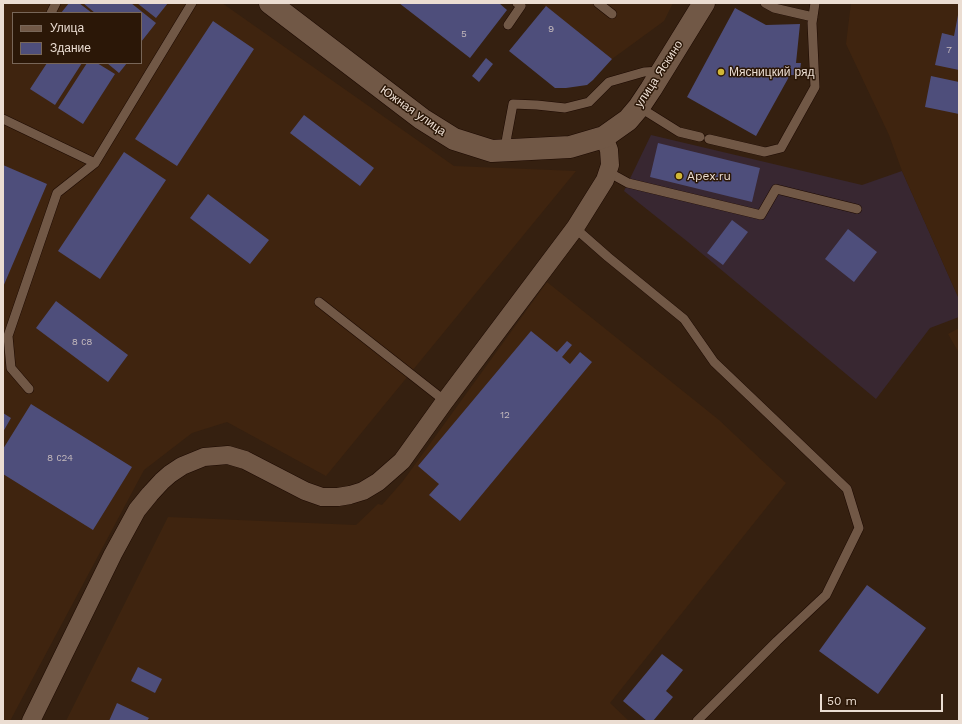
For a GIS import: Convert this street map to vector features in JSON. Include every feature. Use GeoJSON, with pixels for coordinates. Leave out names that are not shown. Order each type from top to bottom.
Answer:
{"type":"FeatureCollection","features":[{"type":"Feature","properties":{"kind":"street","name":"Южная улица"},"geometry":{"type":"LineString","coordinates":[[270,3],[422,119],[454,139],[492,151],[570,147],[604,137]]}},
{"type":"Feature","properties":{"kind":"street","name":"улица Яскино"},"geometry":{"type":"LineString","coordinates":[[604,137],[628,120],[639,107],[663,71],[704,3]]}},
{"type":"Feature","properties":{"kind":"street"},"geometry":{"type":"LineString","coordinates":[[31,721],[113,554],[137,510],[150,494],[170,474],[182,466],[204,457],[228,455],[245,460],[305,491],[322,497],[338,497],[350,495],[378,482],[402,461],[444,401],[575,228],[605,180],[610,165],[609,150],[604,137]]}},
{"type":"Feature","properties":{"kind":"lane"},"geometry":{"type":"LineString","coordinates":[[52,12],[56,3]]}},
{"type":"Feature","properties":{"kind":"lane"},"geometry":{"type":"LineString","coordinates":[[29,389],[11,368],[8,336],[57,193],[94,163],[192,3]]}},
{"type":"Feature","properties":{"kind":"lane"},"geometry":{"type":"LineString","coordinates":[[508,25],[521,6],[517,3]]}},
{"type":"Feature","properties":{"kind":"lane"},"geometry":{"type":"LineString","coordinates":[[598,3],[612,14]]}},
{"type":"Feature","properties":{"kind":"lane"},"geometry":{"type":"LineString","coordinates":[[765,3],[774,8],[813,17]]}},
{"type":"Feature","properties":{"kind":"lane"},"geometry":{"type":"LineString","coordinates":[[639,107],[679,132],[765,152],[781,148],[815,87],[812,23],[815,3]]}},
{"type":"Feature","properties":{"kind":"lane"},"geometry":{"type":"LineString","coordinates":[[505,150],[513,104],[565,108],[589,102],[609,82],[644,72],[663,71]]}},
{"type":"Feature","properties":{"kind":"lane"},"geometry":{"type":"LineString","coordinates":[[3,119],[94,163]]}},
{"type":"Feature","properties":{"kind":"lane"},"geometry":{"type":"LineString","coordinates":[[608,172],[628,183],[761,215],[776,190],[857,209]]}},
{"type":"Feature","properties":{"kind":"lane"},"geometry":{"type":"LineString","coordinates":[[575,228],[684,319],[714,362],[847,489],[859,528],[826,595],[777,641],[698,721]]}},
{"type":"Feature","properties":{"kind":"lane"},"geometry":{"type":"LineString","coordinates":[[318,302],[444,401]]}},
{"type":"Feature","properties":{"kind":"shaded area"},"geometry":{"type":"Polygon","coordinates":[[[3,3],[222,3],[454,166],[576,171],[326,476],[227,422],[192,433],[144,470],[10,721],[3,721],[3,3]]]}},
{"type":"Feature","properties":{"kind":"shaded area"},"geometry":{"type":"Polygon","coordinates":[[[541,3],[673,3],[664,21],[612,59],[541,3]]]}},
{"type":"Feature","properties":{"kind":"shaded area"},"geometry":{"type":"Polygon","coordinates":[[[851,3],[959,3],[959,299],[902,171],[889,135],[846,44],[851,3]]]}},
{"type":"Feature","properties":{"kind":"shaded area"},"geometry":{"type":"Polygon","coordinates":[[[651,135],[862,185],[902,171],[959,299],[959,317],[930,328],[876,399],[688,242],[624,191],[651,135]]]}},
{"type":"Feature","properties":{"kind":"shaded area"},"geometry":{"type":"Polygon","coordinates":[[[547,282],[719,420],[786,483],[610,703],[629,721],[66,721],[168,517],[356,525],[378,504],[382,505],[403,481],[547,282]]]}},
{"type":"Feature","properties":{"kind":"shaded area"},"geometry":{"type":"Polygon","coordinates":[[[959,328],[959,353],[948,334],[959,328]]]}},
{"type":"Feature","properties":{"kind":"building"},"geometry":{"type":"Polygon","coordinates":[[[69,3],[79,3],[91,12],[62,12],[69,3]]]}},
{"type":"Feature","properties":{"kind":"building"},"geometry":{"type":"Polygon","coordinates":[[[83,3],[131,3],[156,23],[142,41],[142,12],[94,12],[83,3]]]}},
{"type":"Feature","properties":{"kind":"building"},"geometry":{"type":"Polygon","coordinates":[[[137,3],[168,3],[156,18],[137,3]]]}},
{"type":"Feature","properties":{"kind":"building"},"geometry":{"type":"Polygon","coordinates":[[[399,3],[499,3],[507,10],[470,58],[399,3]]]}},
{"type":"Feature","properties":{"kind":"building"},"geometry":{"type":"Polygon","coordinates":[[[546,6],[612,59],[587,85],[555,88],[509,51],[546,6]]]}},
{"type":"Feature","properties":{"kind":"building"},"geometry":{"type":"Polygon","coordinates":[[[735,8],[766,25],[800,24],[796,63],[801,63],[800,70],[795,71],[796,75],[790,75],[756,136],[687,97],[735,8]]]}},
{"type":"Feature","properties":{"kind":"building"},"geometry":{"type":"Polygon","coordinates":[[[958,15],[959,70],[935,65],[942,33],[954,36],[958,15]]]}},
{"type":"Feature","properties":{"kind":"building"},"geometry":{"type":"Polygon","coordinates":[[[213,21],[254,49],[177,166],[135,139],[213,21]]]}},
{"type":"Feature","properties":{"kind":"building"},"geometry":{"type":"Polygon","coordinates":[[[486,58],[493,64],[479,82],[472,76],[486,58]]]}},
{"type":"Feature","properties":{"kind":"building"},"geometry":{"type":"Polygon","coordinates":[[[46,64],[81,64],[55,105],[30,89],[46,64]]]}},
{"type":"Feature","properties":{"kind":"building"},"geometry":{"type":"Polygon","coordinates":[[[86,64],[99,64],[115,74],[83,124],[58,108],[86,64]]]}},
{"type":"Feature","properties":{"kind":"building"},"geometry":{"type":"Polygon","coordinates":[[[108,64],[126,64],[119,73],[108,64]]]}},
{"type":"Feature","properties":{"kind":"building"},"geometry":{"type":"Polygon","coordinates":[[[931,76],[959,82],[959,114],[925,107],[931,76]]]}},
{"type":"Feature","properties":{"kind":"building"},"geometry":{"type":"Polygon","coordinates":[[[304,115],[374,168],[360,186],[290,133],[304,115]]]}},
{"type":"Feature","properties":{"kind":"building"},"geometry":{"type":"Polygon","coordinates":[[[658,143],[760,168],[752,202],[650,177],[658,143]]]}},
{"type":"Feature","properties":{"kind":"building"},"geometry":{"type":"Polygon","coordinates":[[[124,152],[166,180],[100,279],[58,251],[124,152]]]}},
{"type":"Feature","properties":{"kind":"building"},"geometry":{"type":"Polygon","coordinates":[[[3,165],[47,184],[3,287],[3,165]]]}},
{"type":"Feature","properties":{"kind":"building"},"geometry":{"type":"Polygon","coordinates":[[[208,194],[269,240],[250,264],[190,218],[208,194]]]}},
{"type":"Feature","properties":{"kind":"building"},"geometry":{"type":"Polygon","coordinates":[[[732,220],[748,232],[723,265],[707,253],[732,220]]]}},
{"type":"Feature","properties":{"kind":"building"},"geometry":{"type":"Polygon","coordinates":[[[848,229],[877,252],[854,282],[825,259],[848,229]]]}},
{"type":"Feature","properties":{"kind":"building"},"geometry":{"type":"Polygon","coordinates":[[[56,301],[128,355],[108,382],[36,328],[56,301]]]}},
{"type":"Feature","properties":{"kind":"building"},"geometry":{"type":"Polygon","coordinates":[[[531,331],[557,352],[567,341],[572,345],[562,357],[570,364],[580,352],[592,362],[460,521],[429,495],[439,484],[418,466],[531,331]]]}},
{"type":"Feature","properties":{"kind":"building"},"geometry":{"type":"Polygon","coordinates":[[[31,404],[132,467],[93,530],[3,474],[3,449],[31,404]]]}},
{"type":"Feature","properties":{"kind":"building"},"geometry":{"type":"Polygon","coordinates":[[[3,413],[11,418],[3,432],[3,413]]]}},
{"type":"Feature","properties":{"kind":"building"},"geometry":{"type":"Polygon","coordinates":[[[867,585],[926,628],[878,694],[819,651],[867,585]]]}},
{"type":"Feature","properties":{"kind":"building"},"geometry":{"type":"Polygon","coordinates":[[[662,654],[683,670],[666,691],[673,697],[653,721],[647,721],[623,701],[662,654]]]}},
{"type":"Feature","properties":{"kind":"building"},"geometry":{"type":"Polygon","coordinates":[[[138,667],[162,679],[155,693],[131,681],[138,667]]]}},
{"type":"Feature","properties":{"kind":"building"},"geometry":{"type":"Polygon","coordinates":[[[117,703],[149,718],[147,721],[109,721],[117,703]]]}},
{"type":"Feature","properties":{"kind":"place","name":"Мясницкий ряд"},"geometry":{"type":"Point","coordinates":[721,72]}},
{"type":"Feature","properties":{"kind":"place","name":"Apex.ru"},"geometry":{"type":"Point","coordinates":[679,176]}}]}
